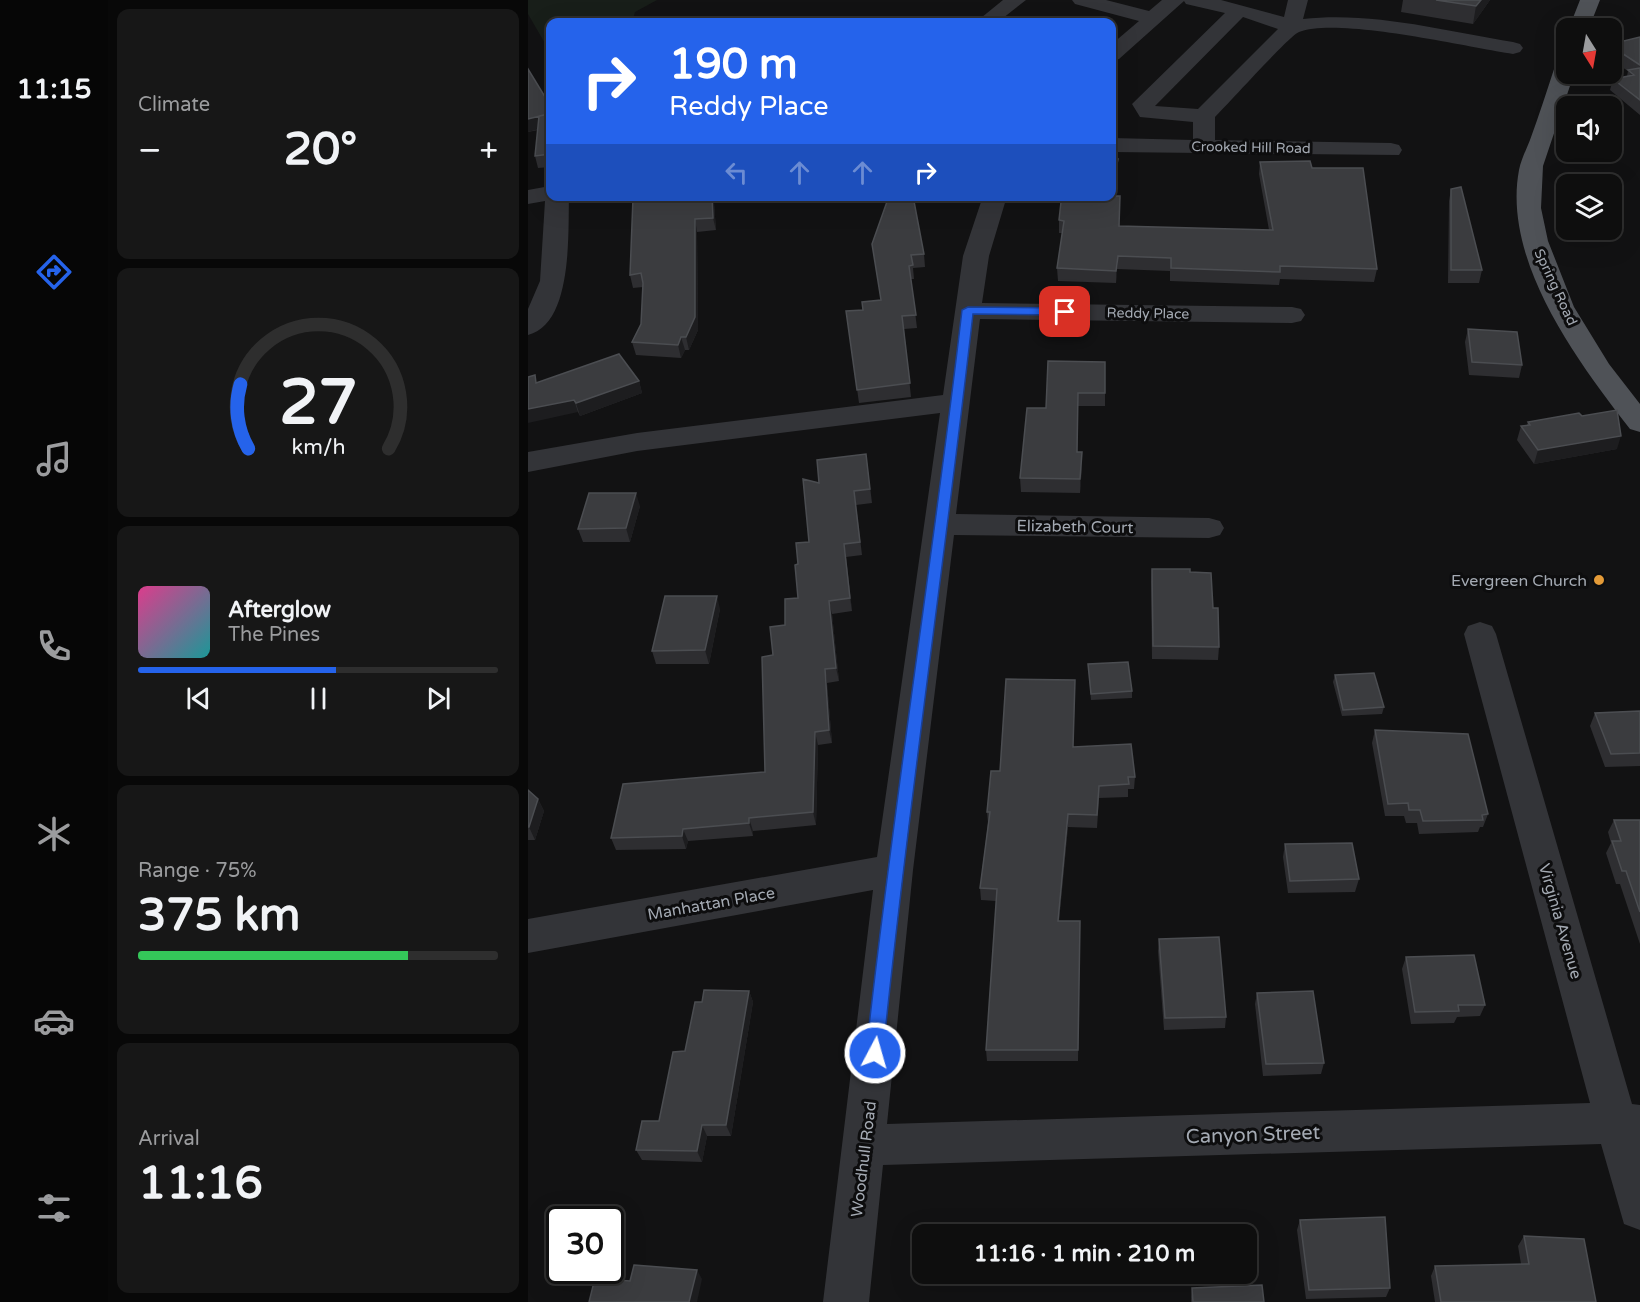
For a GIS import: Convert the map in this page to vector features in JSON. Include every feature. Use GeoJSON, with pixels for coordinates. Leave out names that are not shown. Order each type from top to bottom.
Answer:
{"type":"FeatureCollection","features":[{"type":"Feature","properties":{"kind":"main road"},"geometry":{"type":"LineString","coordinates":[[1583,18],[1590,0]]}},
{"type":"Feature","properties":{"kind":"main road","name":"Spring Road"},"geometry":{"type":"LineString","coordinates":[[1560,84],[1530,172],[1527,203],[1533,231],[1548,275],[1565,312],[1603,378],[1640,423]]}},
{"type":"Feature","properties":{"kind":"street"},"geometry":{"type":"LineString","coordinates":[[991,18],[1016,0]]}},
{"type":"Feature","properties":{"kind":"street"},"geometry":{"type":"LineString","coordinates":[[1082,0],[1152,18]]}},
{"type":"Feature","properties":{"kind":"street"},"geometry":{"type":"LineString","coordinates":[[1116,52],[1174,0]]}},
{"type":"Feature","properties":{"kind":"street"},"geometry":{"type":"LineString","coordinates":[[1193,0],[1262,15],[1291,27],[1330,22],[1385,27],[1513,48]]}},
{"type":"Feature","properties":{"kind":"street"},"geometry":{"type":"LineString","coordinates":[[1204,145],[1204,116],[1291,27],[1298,0]]}},
{"type":"Feature","properties":{"kind":"street"},"geometry":{"type":"LineString","coordinates":[[1204,116],[1148,112],[1143,104],[1239,10]]}},
{"type":"Feature","properties":{"kind":"street","name":"Crooked Hill Road"},"geometry":{"type":"LineString","coordinates":[[1116,145],[1391,150]]}},
{"type":"Feature","properties":{"kind":"street"},"geometry":{"type":"LineString","coordinates":[[528,197],[546,194]]}},
{"type":"Feature","properties":{"kind":"street"},"geometry":{"type":"LineString","coordinates":[[528,327],[546,303],[553,281],[556,201]]}},
{"type":"Feature","properties":{"kind":"street","name":"Woodhull Road"},"geometry":{"type":"LineString","coordinates":[[846,1302],[866,1145],[894,870],[968,310],[976,256],[993,201]]}},
{"type":"Feature","properties":{"kind":"street","name":"Reddy Place"},"geometry":{"type":"LineString","coordinates":[[968,310],[1292,315]]}},
{"type":"Feature","properties":{"kind":"street"},"geometry":{"type":"LineString","coordinates":[[528,462],[637,442],[956,402]]}},
{"type":"Feature","properties":{"kind":"street","name":"Elizabeth Court"},"geometry":{"type":"LineString","coordinates":[[940,524],[1209,528]]}},
{"type":"Feature","properties":{"kind":"street","name":"Virginia Avenue"},"geometry":{"type":"LineString","coordinates":[[1480,634],[1628,1124],[1640,1208]]}},
{"type":"Feature","properties":{"kind":"street","name":"Manhattan Place"},"geometry":{"type":"LineString","coordinates":[[528,936],[894,870]]}},
{"type":"Feature","properties":{"kind":"street","name":"Canyon Street"},"geometry":{"type":"LineString","coordinates":[[866,1145],[1628,1124]]}},
{"type":"Feature","properties":{"kind":"shaded area"},"geometry":{"type":"Polygon","coordinates":[[[528,0],[657,0],[635,12],[633,18],[546,18],[546,45],[528,14],[528,0]]]}},
{"type":"Feature","properties":{"kind":"building"},"geometry":{"type":"Polygon","coordinates":[[[1436,0],[1481,0],[1476,6],[1436,0]]]}},
{"type":"Feature","properties":{"kind":"building"},"geometry":{"type":"Polygon","coordinates":[[[1640,37],[1640,65],[1622,53],[1622,41],[1640,37]]]}},
{"type":"Feature","properties":{"kind":"building"},"geometry":{"type":"Polygon","coordinates":[[[1640,68],[1640,100],[1619,84],[1622,84],[1622,77],[1634,75],[1628,70],[1640,68]]]}},
{"type":"Feature","properties":{"kind":"building"},"geometry":{"type":"Polygon","coordinates":[[[528,69],[546,98],[546,155],[535,156],[539,116],[528,119],[528,69]]]}},
{"type":"Feature","properties":{"kind":"building"},"geometry":{"type":"Polygon","coordinates":[[[1310,161],[1312,168],[1363,168],[1377,269],[1280,266],[1280,272],[1171,268],[1171,258],[1118,256],[1116,271],[1057,268],[1064,221],[1059,220],[1061,201],[1116,201],[1116,196],[1120,196],[1119,226],[1273,230],[1260,162],[1310,161]]]}},
{"type":"Feature","properties":{"kind":"building"},"geometry":{"type":"Polygon","coordinates":[[[1461,187],[1482,270],[1451,270],[1451,189],[1461,187]]]}},
{"type":"Feature","properties":{"kind":"building"},"geometry":{"type":"Polygon","coordinates":[[[633,201],[712,201],[713,218],[695,219],[695,317],[686,337],[681,337],[678,345],[632,342],[641,324],[643,283],[641,273],[630,275],[633,201]]]}},
{"type":"Feature","properties":{"kind":"building"},"geometry":{"type":"Polygon","coordinates":[[[887,201],[914,201],[924,254],[911,255],[913,265],[909,266],[916,315],[902,316],[910,383],[857,390],[846,311],[863,310],[862,302],[881,300],[872,244],[887,201]]]}},
{"type":"Feature","properties":{"kind":"building"},"geometry":{"type":"Polygon","coordinates":[[[1468,329],[1517,332],[1522,365],[1472,362],[1468,329]]]}},
{"type":"Feature","properties":{"kind":"building"},"geometry":{"type":"Polygon","coordinates":[[[619,354],[639,381],[576,403],[574,400],[528,409],[528,377],[535,375],[536,383],[619,354]]]}},
{"type":"Feature","properties":{"kind":"building"},"geometry":{"type":"Polygon","coordinates":[[[1048,361],[1105,362],[1105,393],[1078,393],[1077,452],[1082,452],[1080,479],[1020,478],[1027,408],[1046,408],[1048,361]]]}},
{"type":"Feature","properties":{"kind":"building"},"geometry":{"type":"Polygon","coordinates":[[[1617,410],[1621,436],[1538,450],[1521,426],[1530,425],[1528,422],[1579,413],[1582,416],[1617,410]]]}},
{"type":"Feature","properties":{"kind":"building"},"geometry":{"type":"Polygon","coordinates":[[[866,454],[870,489],[854,491],[860,542],[844,544],[850,598],[829,601],[836,668],[825,669],[829,730],[815,732],[813,812],[749,818],[749,823],[683,829],[682,836],[611,838],[623,784],[765,772],[762,657],[773,655],[770,627],[785,625],[785,599],[798,598],[796,543],[809,542],[803,479],[819,483],[817,460],[866,454]]]}},
{"type":"Feature","properties":{"kind":"building"},"geometry":{"type":"Polygon","coordinates":[[[589,493],[636,493],[626,528],[578,529],[589,493]]]}},
{"type":"Feature","properties":{"kind":"building"},"geometry":{"type":"Polygon","coordinates":[[[1152,569],[1190,569],[1190,572],[1211,573],[1213,608],[1218,608],[1219,647],[1153,646],[1152,569]]]}},
{"type":"Feature","properties":{"kind":"building"},"geometry":{"type":"Polygon","coordinates":[[[665,596],[717,596],[705,650],[652,651],[665,596]]]}},
{"type":"Feature","properties":{"kind":"building"},"geometry":{"type":"Polygon","coordinates":[[[1128,662],[1132,691],[1091,694],[1088,664],[1128,662]]]}},
{"type":"Feature","properties":{"kind":"building"},"geometry":{"type":"Polygon","coordinates":[[[1374,673],[1384,707],[1343,710],[1335,675],[1374,673]]]}},
{"type":"Feature","properties":{"kind":"building"},"geometry":{"type":"Polygon","coordinates":[[[1006,679],[1075,680],[1073,747],[1131,744],[1135,777],[1128,777],[1129,784],[1099,786],[1097,815],[1068,814],[1058,921],[1080,921],[1078,1050],[986,1050],[997,889],[980,888],[990,812],[987,812],[991,771],[1000,771],[1006,679]]]}},
{"type":"Feature","properties":{"kind":"building"},"geometry":{"type":"Polygon","coordinates":[[[1640,711],[1640,753],[1611,754],[1595,713],[1640,711]]]}},
{"type":"Feature","properties":{"kind":"building"},"geometry":{"type":"Polygon","coordinates":[[[1375,730],[1468,734],[1488,814],[1482,815],[1483,820],[1423,821],[1420,810],[1409,810],[1408,803],[1388,804],[1375,730]]]}},
{"type":"Feature","properties":{"kind":"building"},"geometry":{"type":"Polygon","coordinates":[[[528,790],[538,799],[529,827],[528,827],[528,790]]]}},
{"type":"Feature","properties":{"kind":"building"},"geometry":{"type":"Polygon","coordinates":[[[1614,820],[1640,820],[1640,912],[1626,871],[1622,871],[1612,841],[1621,841],[1614,820]]]}},
{"type":"Feature","properties":{"kind":"building"},"geometry":{"type":"Polygon","coordinates":[[[1352,843],[1359,879],[1290,881],[1285,844],[1352,843]]]}},
{"type":"Feature","properties":{"kind":"building"},"geometry":{"type":"Polygon","coordinates":[[[1219,937],[1226,1017],[1165,1018],[1159,939],[1219,937]]]}},
{"type":"Feature","properties":{"kind":"building"},"geometry":{"type":"Polygon","coordinates":[[[1474,955],[1485,1005],[1458,1005],[1459,1011],[1415,1012],[1406,957],[1474,955]]]}},
{"type":"Feature","properties":{"kind":"building"},"geometry":{"type":"Polygon","coordinates":[[[704,990],[749,991],[726,1125],[702,1125],[697,1151],[636,1150],[642,1121],[659,1121],[673,1052],[685,1051],[695,1002],[702,1002],[704,990]]]}},
{"type":"Feature","properties":{"kind":"building"},"geometry":{"type":"Polygon","coordinates":[[[1313,991],[1324,1063],[1266,1064],[1257,993],[1313,991]]]}},
{"type":"Feature","properties":{"kind":"building"},"geometry":{"type":"Polygon","coordinates":[[[1385,1217],[1390,1288],[1309,1290],[1300,1220],[1385,1217]]]}},
{"type":"Feature","properties":{"kind":"building"},"geometry":{"type":"Polygon","coordinates":[[[1524,1236],[1584,1239],[1596,1302],[1441,1302],[1435,1266],[1529,1264],[1524,1236]]]}},
{"type":"Feature","properties":{"kind":"building"},"geometry":{"type":"Polygon","coordinates":[[[634,1265],[697,1270],[689,1302],[589,1302],[594,1284],[624,1284],[624,1280],[630,1281],[634,1265]]]}},
{"type":"Feature","properties":{"kind":"building"},"geometry":{"type":"Polygon","coordinates":[[[1262,1285],[1264,1302],[1193,1302],[1192,1288],[1262,1285]]]}},
{"type":"Feature","properties":{"kind":"place","name":"Evergreen Church"},"geometry":{"type":"Point","coordinates":[1599,580]}},
{"type":"Feature","properties":{"kind":"route"},"geometry":{"type":"LineString","coordinates":[[875,1053],[894,870],[968,310],[1065,312]]}}]}
